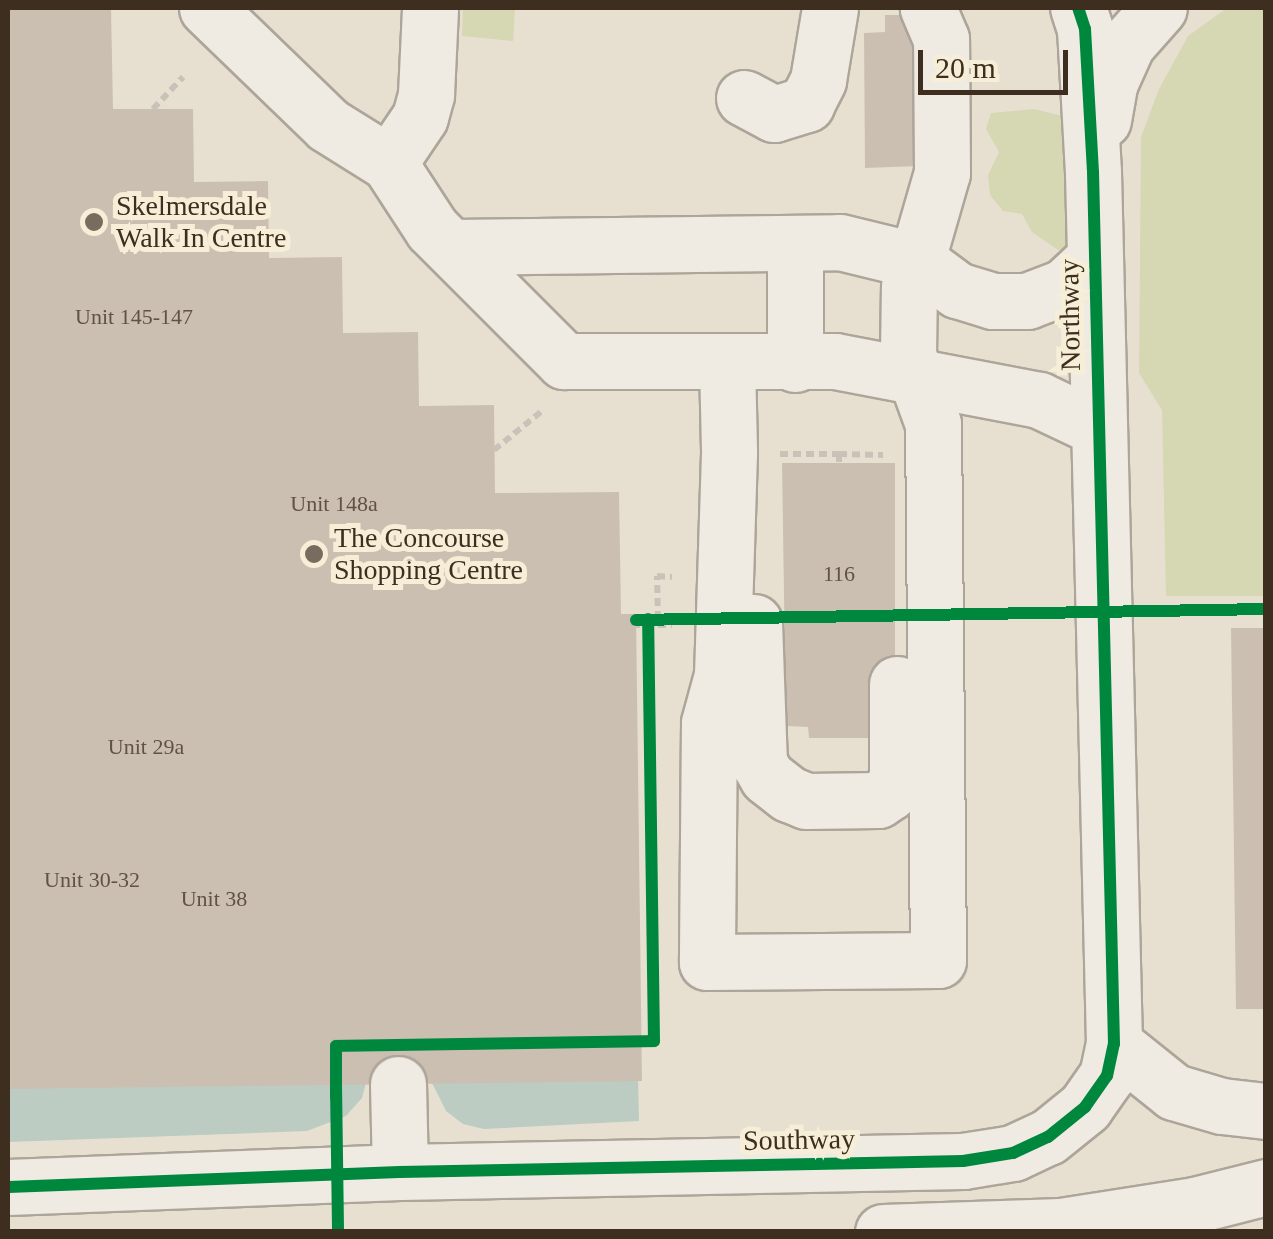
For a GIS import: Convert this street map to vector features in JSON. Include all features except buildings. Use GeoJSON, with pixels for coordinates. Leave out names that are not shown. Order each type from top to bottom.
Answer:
{"type":"FeatureCollection","features":[{"type":"Feature","properties":{"kind":"street"},"geometry":{"type":"LineString","coordinates":[[206,8],[328,125],[389,164],[432,229],[564,361],[834,361],[1039,400],[1096,427]]}},
{"type":"Feature","properties":{"kind":"street"},"geometry":{"type":"LineString","coordinates":[[389,164],[420,117],[426,94],[430,8]]}},
{"type":"Feature","properties":{"kind":"street"},"geometry":{"type":"LineString","coordinates":[[744,98],[774,114],[806,104],[818,80],[830,8]]}},
{"type":"Feature","properties":{"kind":"street"},"geometry":{"type":"LineString","coordinates":[[727,362],[722,675],[709,723],[708,962],[938,960],[932,424],[908,354],[909,287],[942,174],[941,39],[928,8]]}},
{"type":"Feature","properties":{"kind":"street","name":"Northway"},"geometry":{"type":"LineString","coordinates":[[1078,8],[1085,29],[1094,172],[1102,623]]}},
{"type":"Feature","properties":{"kind":"street"},"geometry":{"type":"LineString","coordinates":[[1094,172],[1110,82],[1127,44],[1159,8]]}},
{"type":"Feature","properties":{"kind":"street"},"geometry":{"type":"LineString","coordinates":[[452,247],[840,242],[918,261],[957,290],[994,300],[1027,301],[1064,287],[1095,258]]}},
{"type":"Feature","properties":{"kind":"street"},"geometry":{"type":"LineString","coordinates":[[795,243],[796,364]]}},
{"type":"Feature","properties":{"kind":"street"},"geometry":{"type":"LineString","coordinates":[[728,477],[752,549],[758,746],[775,763],[794,772],[861,772],[878,765],[898,744],[896,556],[934,498]]}},
{"type":"Feature","properties":{"kind":"street","name":"Southway"},"geometry":{"type":"LineString","coordinates":[[8,1186],[400,1172],[963,1161],[1013,1153],[1048,1137],[1085,1106],[1107,1076],[1114,1044],[1102,623]]}},
{"type":"Feature","properties":{"kind":"street"},"geometry":{"type":"LineString","coordinates":[[1114,1044],[1174,1092],[1222,1106],[1266,1111]]}},
{"type":"Feature","properties":{"kind":"street"},"geometry":{"type":"LineString","coordinates":[[398,1084],[400,1172]]}},
{"type":"Feature","properties":{"kind":"street"},"geometry":{"type":"LineString","coordinates":[[882,1232],[1061,1226],[1195,1206],[1266,1186]]}},
{"type":"Feature","properties":{"kind":"path"},"geometry":{"type":"LineString","coordinates":[[153,108],[183,77]]}},
{"type":"Feature","properties":{"kind":"path"},"geometry":{"type":"LineString","coordinates":[[494,450],[542,411]]}},
{"type":"Feature","properties":{"kind":"path"},"geometry":{"type":"LineString","coordinates":[[728,477],[839,454],[839,462]]}},
{"type":"Feature","properties":{"kind":"path"},"geometry":{"type":"LineString","coordinates":[[648,638],[647,619],[657,576],[672,576],[672,592]]}},
{"type":"Feature","properties":{"kind":"path"},"geometry":{"type":"LineString","coordinates":[[673,609],[673,626]]}},
{"type":"Feature","properties":{"kind":"path"},"geometry":{"type":"LineString","coordinates":[[647,619],[693,618]]}},
{"type":"Feature","properties":{"kind":"green space"},"geometry":{"type":"Polygon","coordinates":[[[463,8],[515,8],[513,41],[462,36],[463,8]]]}},
{"type":"Feature","properties":{"kind":"green space"},"geometry":{"type":"Polygon","coordinates":[[[1227,8],[1265,8],[1265,596],[1166,596],[1162,410],[1139,373],[1141,137],[1159,89],[1188,36],[1227,8]]]}},
{"type":"Feature","properties":{"kind":"green space"},"geometry":{"type":"Polygon","coordinates":[[[1034,109],[1074,119],[1078,246],[1058,250],[1032,232],[1022,214],[1003,211],[990,195],[988,175],[999,152],[986,129],[991,113],[1034,109]]]}},
{"type":"Feature","properties":{"kind":"shaded area"},"geometry":{"type":"Polygon","coordinates":[[[638,1076],[639,1121],[484,1129],[463,1124],[446,1111],[431,1081],[638,1076]]]}},
{"type":"Feature","properties":{"kind":"shaded area"},"geometry":{"type":"Polygon","coordinates":[[[367,1079],[362,1098],[346,1116],[307,1131],[8,1142],[8,1084],[367,1079]]]}},
{"type":"Feature","properties":{"kind":"cycle path"},"geometry":{"type":"LineString","coordinates":[[8,1187],[400,1172],[963,1161],[1013,1153],[1048,1137],[1085,1107],[1107,1076],[1114,1044],[1093,172],[1085,29],[1078,8]]}},
{"type":"Feature","properties":{"kind":"cycle path"},"geometry":{"type":"LineString","coordinates":[[636,620],[1266,609]]}},
{"type":"Feature","properties":{"kind":"cycle path"},"geometry":{"type":"LineString","coordinates":[[336,1097],[336,1046],[654,1041],[648,619]]}},
{"type":"Feature","properties":{"kind":"cycle path"},"geometry":{"type":"LineString","coordinates":[[336,1085],[338,1232]]}},
{"type":"Feature","properties":{"kind":"place","name":"Skelmersdale Walk In Centre"},"geometry":{"type":"Point","coordinates":[94,222]}},
{"type":"Feature","properties":{"kind":"place","name":"The Concourse Shopping Centre"},"geometry":{"type":"Point","coordinates":[314,554]}}]}
